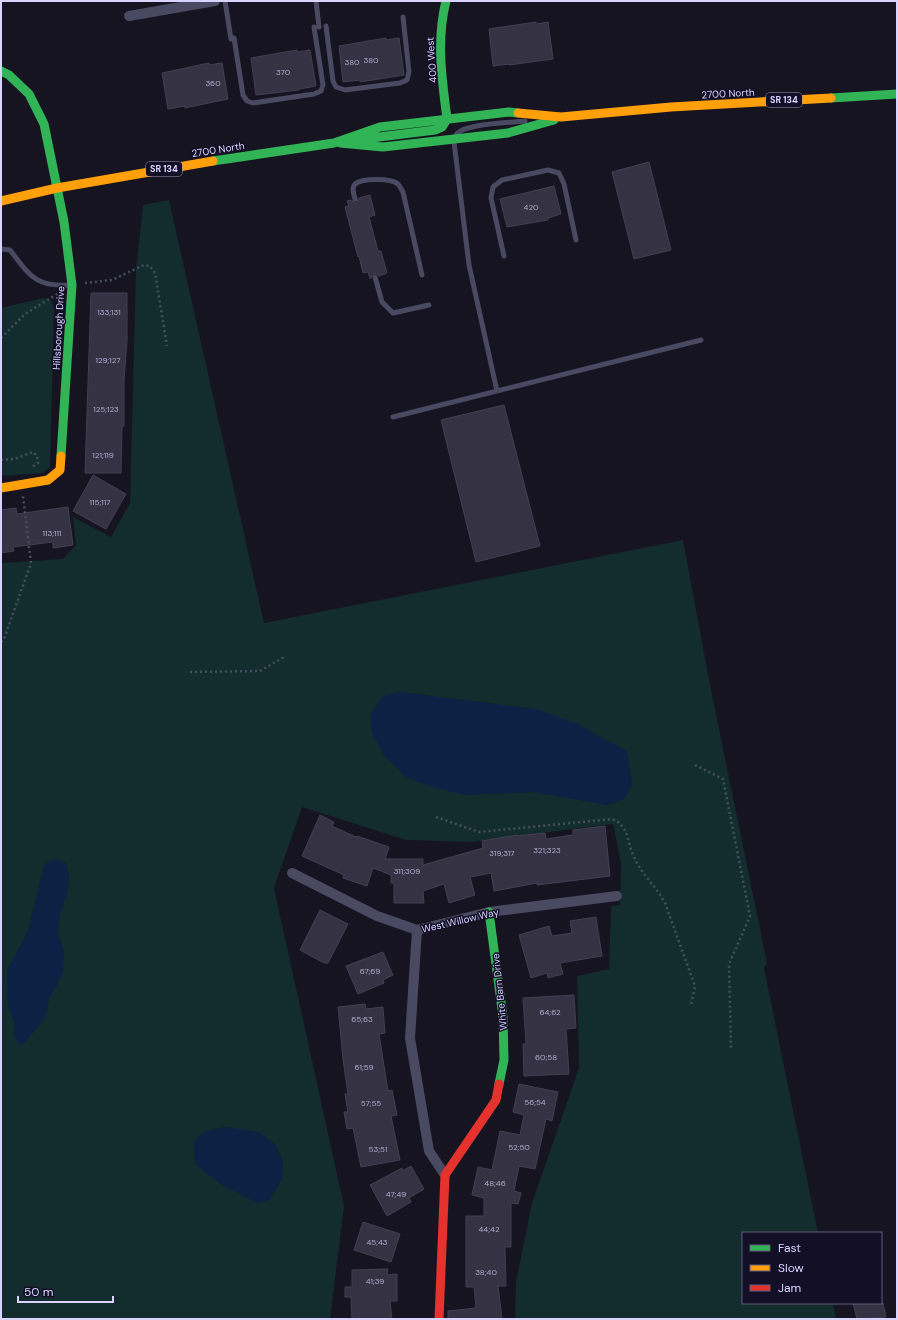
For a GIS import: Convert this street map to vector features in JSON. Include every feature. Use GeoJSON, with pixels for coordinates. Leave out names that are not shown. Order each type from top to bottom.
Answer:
{"type":"FeatureCollection","features":[{"type":"Feature","properties":{"kind":"main road","name":"400 West"},"geometry":{"type":"LineString","coordinates":[[446,1],[441,17],[439,41],[447,119]]}},
{"type":"Feature","properties":{"kind":"main road","name":"Hillsborough Drive"},"geometry":{"type":"LineString","coordinates":[[1,71],[9,75],[29,94],[44,124],[64,222],[72,286],[60,470],[48,480],[21,486],[1,488]]}},
{"type":"Feature","properties":{"kind":"main road","name":"2700 North"},"geometry":{"type":"LineString","coordinates":[[57,188],[225,159],[334,143],[380,127],[509,112],[561,117],[671,107],[897,94]]}},
{"type":"Feature","properties":{"kind":"main road","name":"2700 North"},"geometry":{"type":"LineString","coordinates":[[334,143],[384,147],[508,133],[561,117]]}},
{"type":"Feature","properties":{"kind":"main road","name":"SR 134"},"geometry":{"type":"LineString","coordinates":[[1,201],[57,188]]}},
{"type":"Feature","properties":{"kind":"main road","name":"White Barn Drive"},"geometry":{"type":"LineString","coordinates":[[445,1175],[496,1100],[504,1060],[503,1017],[489,912]]}},
{"type":"Feature","properties":{"kind":"main road"},"geometry":{"type":"LineString","coordinates":[[439,1319],[445,1175]]}},
{"type":"Feature","properties":{"kind":"street"},"geometry":{"type":"LineString","coordinates":[[129,16],[215,1]]}},
{"type":"Feature","properties":{"kind":"street","name":"West Willow Way"},"geometry":{"type":"LineString","coordinates":[[292,872],[376,916],[417,930],[489,912],[617,896]]}},
{"type":"Feature","properties":{"kind":"street"},"geometry":{"type":"LineString","coordinates":[[417,930],[410,1038],[429,1151],[445,1175]]}},
{"type":"Feature","properties":{"kind":"lane"},"geometry":{"type":"LineString","coordinates":[[226,1],[243,95],[247,101],[253,103],[314,94],[321,91],[323,85],[316,1]]}},
{"type":"Feature","properties":{"kind":"lane"},"geometry":{"type":"LineString","coordinates":[[326,26],[333,81],[336,87],[345,90],[400,83],[407,80],[409,72],[403,17]]}},
{"type":"Feature","properties":{"kind":"lane"},"geometry":{"type":"LineString","coordinates":[[454,139],[469,265],[497,391]]}},
{"type":"Feature","properties":{"kind":"lane"},"geometry":{"type":"LineString","coordinates":[[504,256],[491,198],[493,188],[502,180],[510,178],[548,170],[559,173],[564,184],[576,240]]}},
{"type":"Feature","properties":{"kind":"lane"},"geometry":{"type":"LineString","coordinates":[[356,199],[353,189],[355,184],[360,182],[388,179],[398,184],[403,192],[422,275]]}},
{"type":"Feature","properties":{"kind":"lane"},"geometry":{"type":"LineString","coordinates":[[1,249],[10,250],[27,272],[40,282],[53,286],[72,286]]}},
{"type":"Feature","properties":{"kind":"lane"},"geometry":{"type":"LineString","coordinates":[[375,277],[382,302],[392,314],[429,305]]}},
{"type":"Feature","properties":{"kind":"lane"},"geometry":{"type":"LineString","coordinates":[[393,417],[701,340]]}},
{"type":"Feature","properties":{"kind":"path"},"geometry":{"type":"LineString","coordinates":[[1,338],[25,314],[72,286],[112,280],[144,265],[150,266],[155,273],[167,346]]}},
{"type":"Feature","properties":{"kind":"path"},"geometry":{"type":"LineString","coordinates":[[1,460],[14,459],[33,452],[37,456],[38,463],[33,468],[27,469]]}},
{"type":"Feature","properties":{"kind":"path"},"geometry":{"type":"LineString","coordinates":[[1,642],[4,639],[31,563],[21,486]]}},
{"type":"Feature","properties":{"kind":"path"},"geometry":{"type":"LineString","coordinates":[[190,672],[260,671],[286,656]]}},
{"type":"Feature","properties":{"kind":"path"},"geometry":{"type":"LineString","coordinates":[[695,765],[723,779],[750,916],[729,964],[731,1048]]}},
{"type":"Feature","properties":{"kind":"path"},"geometry":{"type":"LineString","coordinates":[[436,817],[479,832],[612,819],[619,821],[624,828],[634,857],[645,876],[659,891],[665,903],[695,986],[691,1005]]}},
{"type":"Feature","properties":{"kind":"green space"},"geometry":{"type":"Polygon","coordinates":[[[169,200],[264,623],[683,540],[710,685],[767,963],[764,968],[818,1232],[742,1232],[742,1304],[833,1304],[836,1319],[515,1319],[516,1282],[532,1203],[579,1068],[577,976],[609,969],[611,906],[620,905],[621,863],[613,824],[471,842],[406,840],[302,807],[274,888],[344,1206],[330,1319],[1,1319],[1,563],[63,559],[76,545],[73,517],[111,537],[130,503],[136,270],[143,205],[169,200]]]}},
{"type":"Feature","properties":{"kind":"green space"},"geometry":{"type":"Polygon","coordinates":[[[43,298],[52,301],[54,308],[50,467],[43,473],[1,476],[1,308],[43,298]]]}},
{"type":"Feature","properties":{"kind":"water"},"geometry":{"type":"Polygon","coordinates":[[[400,692],[537,709],[577,724],[627,751],[632,786],[624,799],[607,805],[533,792],[465,795],[432,787],[406,777],[384,755],[372,733],[370,715],[383,696],[400,692]]]}},
{"type":"Feature","properties":{"kind":"water"},"geometry":{"type":"Polygon","coordinates":[[[56,859],[66,863],[69,876],[67,893],[60,914],[58,933],[64,952],[63,973],[49,1000],[44,1020],[23,1044],[18,1044],[14,1036],[14,1023],[8,1004],[7,970],[28,931],[45,863],[56,859]]]}},
{"type":"Feature","properties":{"kind":"water"},"geometry":{"type":"Polygon","coordinates":[[[225,1127],[259,1132],[276,1145],[283,1163],[282,1180],[269,1200],[257,1203],[222,1185],[196,1165],[194,1148],[198,1137],[208,1131],[225,1127]]]}},
{"type":"Feature","properties":{"kind":"building"},"geometry":{"type":"Polygon","coordinates":[[[536,22],[536,24],[548,22],[553,59],[493,66],[489,29],[536,22]]]}},
{"type":"Feature","properties":{"kind":"building"},"geometry":{"type":"Polygon","coordinates":[[[386,38],[386,40],[399,38],[404,75],[360,82],[360,80],[343,82],[339,46],[386,38]]]}},
{"type":"Feature","properties":{"kind":"building"},"geometry":{"type":"Polygon","coordinates":[[[297,50],[298,52],[310,50],[316,86],[299,90],[256,95],[251,58],[297,50]]]}},
{"type":"Feature","properties":{"kind":"building"},"geometry":{"type":"Polygon","coordinates":[[[209,63],[209,65],[222,63],[228,99],[185,108],[185,106],[168,109],[162,73],[209,63]]]}},
{"type":"Feature","properties":{"kind":"building"},"geometry":{"type":"Polygon","coordinates":[[[649,162],[671,250],[634,259],[612,172],[649,162]]]}},
{"type":"Feature","properties":{"kind":"building"},"geometry":{"type":"Polygon","coordinates":[[[554,186],[561,214],[548,218],[548,220],[507,227],[500,199],[554,186]]]}},
{"type":"Feature","properties":{"kind":"building"},"geometry":{"type":"Polygon","coordinates":[[[370,195],[375,215],[369,217],[378,251],[381,251],[387,273],[379,276],[374,273],[370,279],[368,272],[363,273],[345,207],[349,206],[347,201],[351,200],[356,203],[359,198],[370,195]]]}},
{"type":"Feature","properties":{"kind":"building"},"geometry":{"type":"Polygon","coordinates":[[[91,293],[127,293],[127,340],[121,473],[85,473],[91,293]]]}},
{"type":"Feature","properties":{"kind":"building"},"geometry":{"type":"Polygon","coordinates":[[[504,405],[540,546],[476,562],[441,420],[504,405]]]}},
{"type":"Feature","properties":{"kind":"building"},"geometry":{"type":"Polygon","coordinates":[[[93,475],[126,494],[106,529],[73,511],[93,475]]]}},
{"type":"Feature","properties":{"kind":"building"},"geometry":{"type":"Polygon","coordinates":[[[68,507],[73,545],[53,548],[53,542],[13,547],[14,551],[1,553],[1,510],[16,508],[17,514],[68,507]]]}},
{"type":"Feature","properties":{"kind":"building"},"geometry":{"type":"Polygon","coordinates":[[[320,815],[334,822],[332,826],[356,837],[357,836],[389,847],[385,859],[423,859],[423,865],[483,848],[482,841],[517,835],[545,833],[546,839],[573,835],[573,830],[605,826],[610,876],[537,885],[537,883],[494,891],[491,873],[470,877],[475,895],[449,903],[444,884],[423,891],[424,903],[394,903],[394,883],[391,883],[391,875],[373,868],[367,886],[343,878],[344,875],[302,856],[320,815]]]}},
{"type":"Feature","properties":{"kind":"building"},"geometry":{"type":"Polygon","coordinates":[[[320,910],[348,924],[328,963],[324,963],[300,950],[320,910]]]}},
{"type":"Feature","properties":{"kind":"building"},"geometry":{"type":"Polygon","coordinates":[[[596,917],[602,956],[560,963],[563,974],[548,978],[547,973],[531,978],[519,935],[549,926],[552,936],[572,933],[570,921],[596,917]]]}},
{"type":"Feature","properties":{"kind":"building"},"geometry":{"type":"Polygon","coordinates":[[[383,952],[393,975],[383,980],[384,983],[358,994],[346,966],[383,952]]]}},
{"type":"Feature","properties":{"kind":"building"},"geometry":{"type":"Polygon","coordinates":[[[574,995],[576,1028],[566,1029],[569,1074],[524,1076],[523,1044],[526,1044],[523,998],[574,995]]]}},
{"type":"Feature","properties":{"kind":"building"},"geometry":{"type":"Polygon","coordinates":[[[365,1004],[366,1009],[383,1007],[385,1033],[379,1034],[388,1091],[392,1090],[397,1115],[391,1116],[400,1160],[361,1167],[353,1128],[347,1129],[344,1112],[348,1112],[345,1094],[348,1094],[338,1007],[365,1004]]]}},
{"type":"Feature","properties":{"kind":"building"},"geometry":{"type":"Polygon","coordinates":[[[519,1084],[558,1092],[552,1121],[546,1119],[535,1169],[519,1166],[514,1191],[521,1193],[518,1204],[511,1203],[511,1247],[505,1247],[506,1286],[498,1286],[502,1319],[448,1319],[448,1311],[476,1308],[474,1287],[466,1287],[466,1216],[484,1216],[484,1198],[472,1195],[478,1167],[492,1170],[500,1131],[520,1135],[524,1115],[513,1112],[519,1084]]]}},
{"type":"Feature","properties":{"kind":"building"},"geometry":{"type":"Polygon","coordinates":[[[411,1166],[424,1189],[409,1198],[411,1202],[387,1216],[370,1185],[402,1168],[402,1171],[411,1166]]]}},
{"type":"Feature","properties":{"kind":"building"},"geometry":{"type":"Polygon","coordinates":[[[363,1222],[400,1234],[391,1262],[354,1250],[363,1222]]]}},
{"type":"Feature","properties":{"kind":"building"},"geometry":{"type":"Polygon","coordinates":[[[388,1269],[387,1275],[397,1274],[397,1301],[390,1301],[392,1319],[352,1319],[351,1297],[345,1297],[345,1287],[352,1287],[352,1270],[388,1269]]]}},
{"type":"Feature","properties":{"kind":"building"},"geometry":{"type":"Polygon","coordinates":[[[883,1303],[886,1317],[857,1319],[853,1304],[883,1303]]]}},
{"type":"Feature","properties":{"kind":"traffic: fast"},"geometry":{"type":"LineString","coordinates":[[355,140],[435,130],[442,127],[447,119],[441,60],[441,31],[446,1]]}},
{"type":"Feature","properties":{"kind":"traffic: fast"},"geometry":{"type":"LineString","coordinates":[[1,71],[9,75],[29,94],[44,124],[64,222],[72,285],[61,456]]}},
{"type":"Feature","properties":{"kind":"traffic: fast"},"geometry":{"type":"LineString","coordinates":[[831,98],[897,94]]}},
{"type":"Feature","properties":{"kind":"traffic: fast"},"geometry":{"type":"LineString","coordinates":[[213,161],[334,143],[380,127],[509,112],[518,113]]}},
{"type":"Feature","properties":{"kind":"traffic: fast"},"geometry":{"type":"LineString","coordinates":[[340,143],[383,147],[508,133],[554,120]]}},
{"type":"Feature","properties":{"kind":"traffic: fast"},"geometry":{"type":"LineString","coordinates":[[489,912],[503,1017],[504,1060],[499,1084]]}},
{"type":"Feature","properties":{"kind":"traffic: slow"},"geometry":{"type":"LineString","coordinates":[[518,113],[561,117],[671,107],[831,98]]}},
{"type":"Feature","properties":{"kind":"traffic: slow"},"geometry":{"type":"LineString","coordinates":[[1,201],[57,188],[213,161]]}},
{"type":"Feature","properties":{"kind":"traffic: slow"},"geometry":{"type":"LineString","coordinates":[[1,488],[48,480],[60,470],[61,456]]}},
{"type":"Feature","properties":{"kind":"traffic: jam"},"geometry":{"type":"LineString","coordinates":[[439,1319],[445,1175],[496,1100],[499,1084]]}}]}
